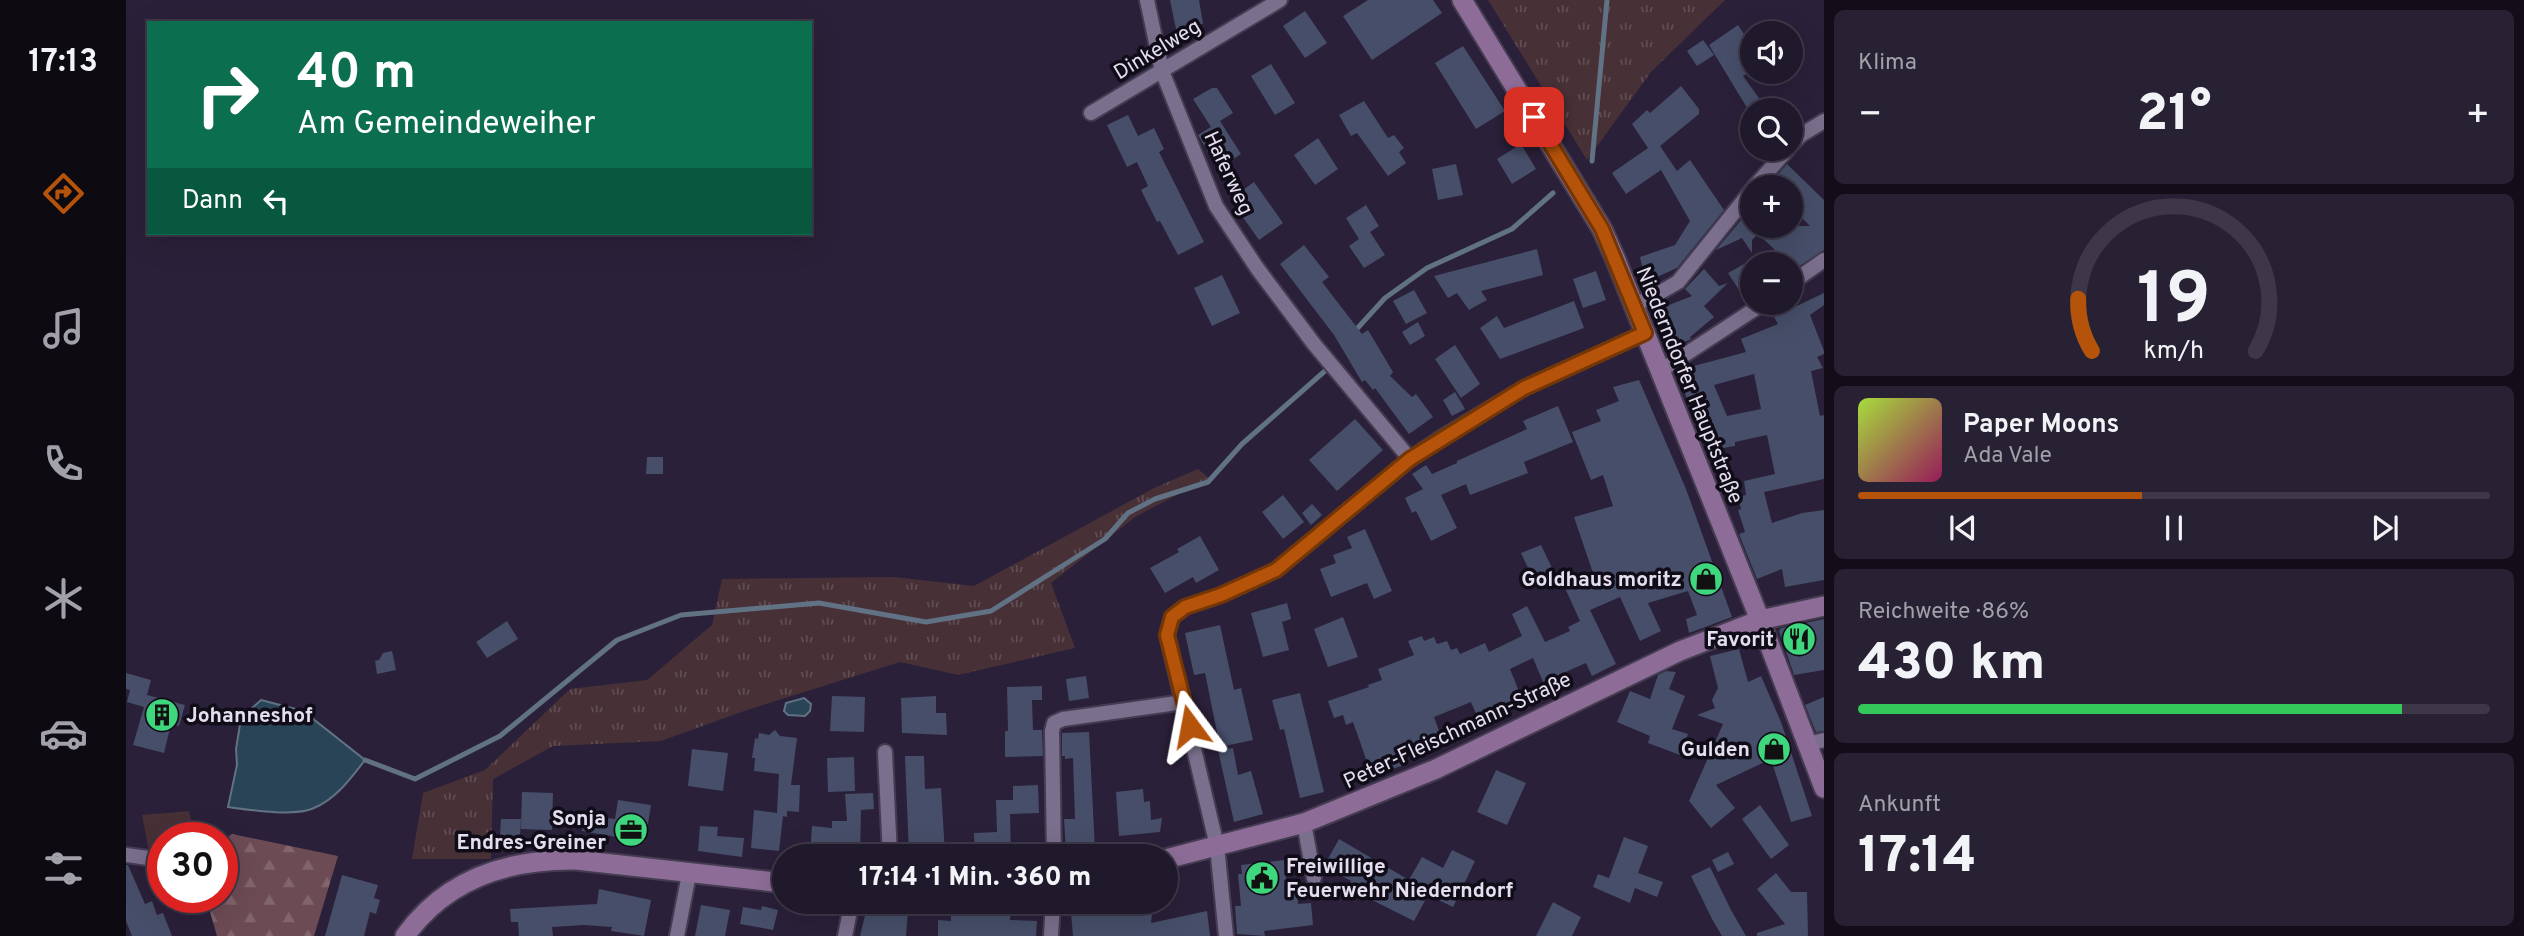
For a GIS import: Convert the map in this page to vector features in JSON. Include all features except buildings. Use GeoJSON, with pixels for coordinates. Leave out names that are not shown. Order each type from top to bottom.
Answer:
{"type":"FeatureCollection","features":[{"type":"Feature","properties":{"kind":"street","name":"Haferweg"},"geometry":{"type":"LineString","coordinates":[[1147,0],[1161,71],[1216,205],[1257,268],[1314,344],[1410,459]]}},
{"type":"Feature","properties":{"kind":"street","name":"Dinkelweg"},"geometry":{"type":"LineString","coordinates":[[1091,113],[1280,0]]}},
{"type":"Feature","properties":{"kind":"street","name":"Niederndorfer Hauptstraße"},"geometry":{"type":"LineString","coordinates":[[1462,0],[1602,229],[1760,620],[1816,742],[1824,788]]}},
{"type":"Feature","properties":{"kind":"street"},"geometry":{"type":"LineString","coordinates":[[1803,134],[1824,121]]}},
{"type":"Feature","properties":{"kind":"street"},"geometry":{"type":"LineString","coordinates":[[1765,175],[1778,161]]}},
{"type":"Feature","properties":{"kind":"street"},"geometry":{"type":"LineString","coordinates":[[1633,303],[1647,300],[1678,282],[1740,205]]}},
{"type":"Feature","properties":{"kind":"street"},"geometry":{"type":"LineString","coordinates":[[1803,275],[1824,260]]}},
{"type":"Feature","properties":{"kind":"street"},"geometry":{"type":"LineString","coordinates":[[1660,370],[1745,315]]}},
{"type":"Feature","properties":{"kind":"street"},"geometry":{"type":"LineString","coordinates":[[1226,936],[1217,846],[1167,635],[1172,617],[1185,607],[1221,595],[1276,570],[1410,459],[1524,388],[1645,333]]}},
{"type":"Feature","properties":{"kind":"street","name":"Peter-Fleischmann-Straße"},"geometry":{"type":"LineString","coordinates":[[1178,856],[1304,823],[1436,769],[1680,651],[1760,620],[1824,606]]}},
{"type":"Feature","properties":{"kind":"street"},"geometry":{"type":"LineString","coordinates":[[1054,844],[1054,723],[1063,719],[1184,702]]}},
{"type":"Feature","properties":{"kind":"street"},"geometry":{"type":"LineString","coordinates":[[885,752],[889,844]]}},
{"type":"Feature","properties":{"kind":"street"},"geometry":{"type":"LineString","coordinates":[[1304,823],[1314,878]]}},
{"type":"Feature","properties":{"kind":"street"},"geometry":{"type":"LineString","coordinates":[[126,855],[147,858]]}},
{"type":"Feature","properties":{"kind":"street"},"geometry":{"type":"LineString","coordinates":[[405,936],[433,904],[454,888],[492,871],[528,863],[576,860],[772,882]]}},
{"type":"Feature","properties":{"kind":"street"},"geometry":{"type":"LineString","coordinates":[[677,936],[689,874]]}},
{"type":"Feature","properties":{"kind":"street"},"geometry":{"type":"LineString","coordinates":[[845,936],[849,914]]}},
{"type":"Feature","properties":{"kind":"street"},"geometry":{"type":"LineString","coordinates":[[1051,936],[1052,914]]}},
{"type":"Feature","properties":{"kind":"green space"},"geometry":{"type":"Polygon","coordinates":[[[1488,0],[1725,0],[1651,72],[1587,160],[1488,0]]]}},
{"type":"Feature","properties":{"kind":"green space"},"geometry":{"type":"Polygon","coordinates":[[[1198,469],[1209,478],[1135,517],[1051,583],[1075,648],[958,675],[900,662],[747,710],[661,741],[553,746],[493,779],[491,859],[412,859],[423,793],[485,770],[570,689],[647,680],[712,625],[722,579],[894,577],[974,586],[1154,488],[1198,469]]]}},
{"type":"Feature","properties":{"kind":"green space"},"geometry":{"type":"Polygon","coordinates":[[[189,811],[191,822],[147,822],[147,841],[142,815],[189,811]]]}},
{"type":"Feature","properties":{"kind":"green space"},"geometry":{"type":"Polygon","coordinates":[[[238,835],[338,856],[314,936],[217,936],[210,913],[238,913],[238,835]]]}},
{"type":"Feature","properties":{"kind":"water"},"geometry":{"type":"Polygon","coordinates":[[[804,698],[811,704],[810,711],[805,716],[788,715],[784,711],[786,703],[804,698]]]}},
{"type":"Feature","properties":{"kind":"water"},"geometry":{"type":"Polygon","coordinates":[[[261,700],[303,711],[365,760],[342,787],[322,804],[295,812],[228,807],[237,765],[236,749],[241,718],[261,700]]]}},
{"type":"Feature","properties":{"kind":"waterway"},"geometry":{"type":"LineString","coordinates":[[1592,161],[1607,0]]}},
{"type":"Feature","properties":{"kind":"waterway"},"geometry":{"type":"LineString","coordinates":[[1354,332],[1385,298],[1427,268],[1512,229],[1553,193]]}},
{"type":"Feature","properties":{"kind":"waterway"},"geometry":{"type":"LineString","coordinates":[[365,760],[415,779],[500,736],[617,640],[681,615],[819,603],[926,622],[991,611],[1105,539],[1128,513],[1155,499],[1208,482],[1242,444],[1326,370]]}},
{"type":"Feature","properties":{"kind":"place","name":"Goldhaus moritz"},"geometry":{"type":"Point","coordinates":[1706,579]}},
{"type":"Feature","properties":{"kind":"place","name":"Favorit"},"geometry":{"type":"Point","coordinates":[1799,639]}},
{"type":"Feature","properties":{"kind":"place","name":"Johanneshof"},"geometry":{"type":"Point","coordinates":[162,715]}},
{"type":"Feature","properties":{"kind":"place","name":"Gulden"},"geometry":{"type":"Point","coordinates":[1774,749]}},
{"type":"Feature","properties":{"kind":"place","name":"Sonja Endres-Greiner"},"geometry":{"type":"Point","coordinates":[631,830]}},
{"type":"Feature","properties":{"kind":"place","name":"Freiwillige Feuerwehr Niederndorf"},"geometry":{"type":"Point","coordinates":[1262,878]}},
{"type":"Feature","properties":{"kind":"route"},"geometry":{"type":"LineString","coordinates":[[1190,726],[1167,635],[1172,617],[1185,607],[1221,595],[1276,570],[1410,459],[1524,388],[1645,333],[1602,229],[1534,117]]}}]}
